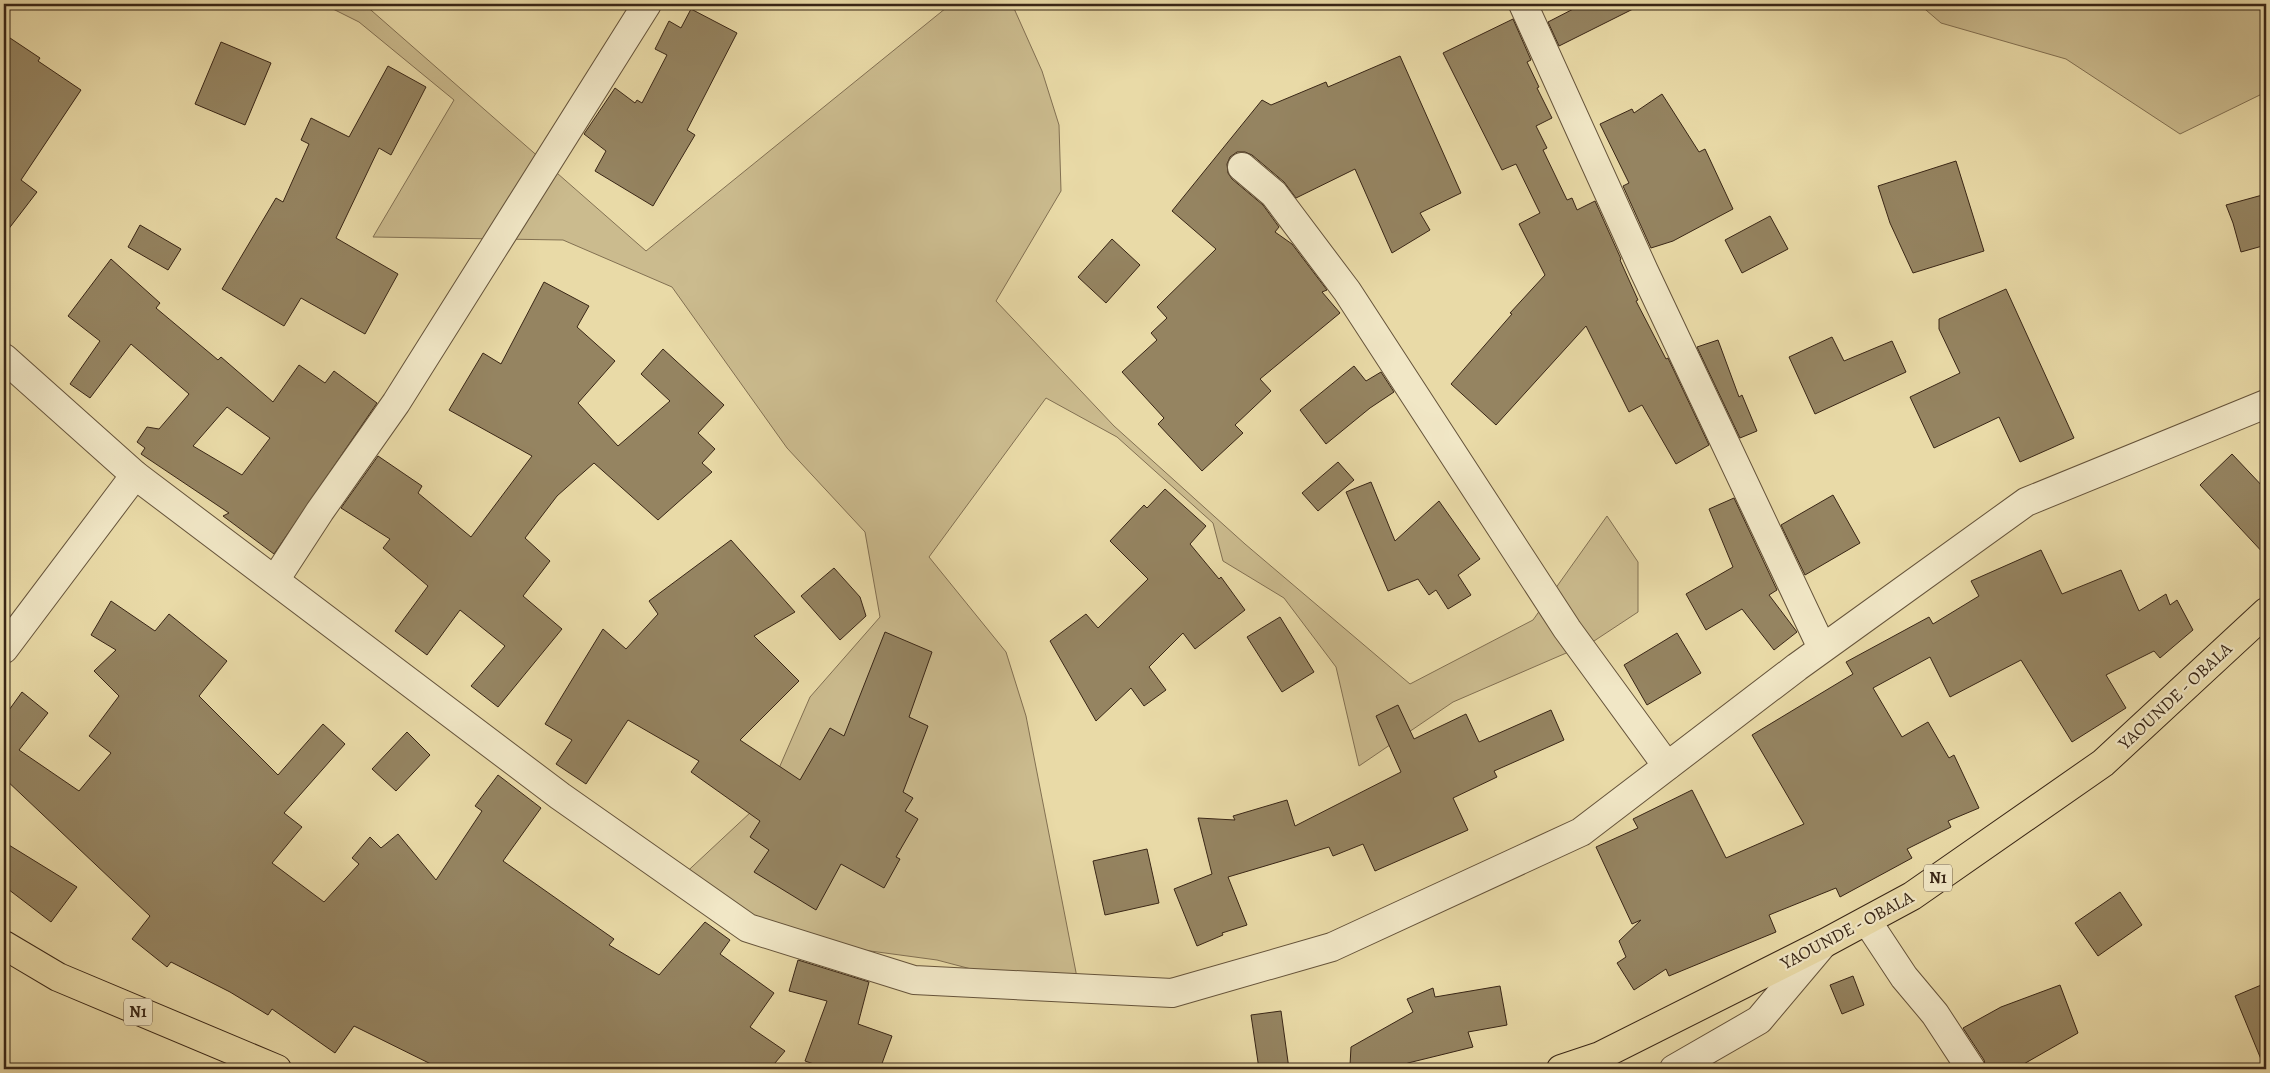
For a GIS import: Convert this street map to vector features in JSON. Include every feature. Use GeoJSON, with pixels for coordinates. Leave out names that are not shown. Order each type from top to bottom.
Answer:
{"type":"FeatureCollection","features":[{"type":"Feature","properties":{"kind":"highway","name":"YAOUNDE - OBALA"},"geometry":{"type":"LineString","coordinates":[[1561,1069],[1600,1056],[1823,944],[1912,896],[2103,763],[2266,612]]}},
{"type":"Feature","properties":{"kind":"highway","name":"N1"},"geometry":{"type":"LineString","coordinates":[[4,945],[58,978],[277,1069]]}},
{"type":"Feature","properties":{"kind":"street"},"geometry":{"type":"LineString","coordinates":[[275,580],[320,511],[396,404],[647,4]]}},
{"type":"Feature","properties":{"kind":"street"},"geometry":{"type":"LineString","coordinates":[[1523,4],[1644,271],[1822,648]]}},
{"type":"Feature","properties":{"kind":"street"},"geometry":{"type":"LineString","coordinates":[[1242,167],[1274,194],[1347,291],[1566,630],[1667,766]]}},
{"type":"Feature","properties":{"kind":"street"},"geometry":{"type":"LineString","coordinates":[[4,358],[135,475],[560,796],[748,928],[914,980],[1172,994],[1332,947],[1581,832],[1822,648],[2026,502],[2266,404]]}},
{"type":"Feature","properties":{"kind":"street"},"geometry":{"type":"LineString","coordinates":[[4,649],[135,475]]}},
{"type":"Feature","properties":{"kind":"street"},"geometry":{"type":"LineString","coordinates":[[1867,921],[1904,977],[1935,1014],[1972,1069]]}},
{"type":"Feature","properties":{"kind":"street"},"geometry":{"type":"LineString","coordinates":[[1674,1069],[1759,1020],[1823,944]]}},
{"type":"Feature","properties":{"kind":"shaded area"},"geometry":{"type":"Polygon","coordinates":[[[323,4],[364,4],[646,251],[946,8],[945,4],[1012,4],[1042,71],[1059,125],[1061,191],[996,301],[1114,426],[1245,544],[1410,684],[1533,620],[1607,516],[1638,562],[1638,612],[1594,641],[1453,702],[1359,766],[1336,667],[1284,598],[1223,561],[1213,523],[1117,437],[1046,398],[929,557],[1006,652],[1026,716],[1081,998],[937,960],[774,938],[678,880],[766,798],[810,697],[880,617],[865,532],[787,448],[672,287],[563,240],[373,237],[454,100],[359,22],[323,4]]]}},
{"type":"Feature","properties":{"kind":"shaded area"},"geometry":{"type":"Polygon","coordinates":[[[1919,4],[2266,4],[2266,92],[2180,134],[2066,59],[1941,23],[1919,4]]]}},
{"type":"Feature","properties":{"kind":"building"},"geometry":{"type":"Polygon","coordinates":[[[1583,4],[1643,4],[1559,46],[1548,22],[1583,4]]]}},
{"type":"Feature","properties":{"kind":"building"},"geometry":{"type":"Polygon","coordinates":[[[691,9],[737,33],[687,130],[695,135],[653,206],[595,171],[606,151],[584,134],[615,88],[635,103],[637,100],[642,103],[667,55],[655,49],[669,21],[681,28],[691,9]]]}},
{"type":"Feature","properties":{"kind":"building"},"geometry":{"type":"Polygon","coordinates":[[[1513,19],[1531,60],[1527,62],[1539,87],[1537,88],[1552,118],[1536,126],[1547,148],[1543,150],[1567,200],[1572,198],[1577,210],[1595,201],[1638,300],[1636,301],[1666,359],[1668,358],[1709,445],[1676,464],[1642,405],[1629,412],[1586,326],[1496,425],[1451,384],[1512,314],[1510,313],[1545,275],[1519,224],[1540,213],[1516,164],[1502,170],[1443,53],[1513,19]]]}},
{"type":"Feature","properties":{"kind":"building"},"geometry":{"type":"Polygon","coordinates":[[[4,34],[40,58],[38,61],[81,90],[21,180],[37,192],[4,235],[4,34]]]}},
{"type":"Feature","properties":{"kind":"building"},"geometry":{"type":"Polygon","coordinates":[[[221,42],[271,63],[245,125],[195,104],[221,42]]]}},
{"type":"Feature","properties":{"kind":"building"},"geometry":{"type":"Polygon","coordinates":[[[1400,56],[1461,193],[1420,213],[1430,230],[1392,253],[1355,169],[1296,198],[1284,182],[1252,155],[1245,152],[1237,152],[1230,157],[1227,164],[1228,173],[1232,179],[1263,205],[1279,227],[1275,232],[1292,244],[1327,290],[1322,292],[1340,313],[1260,379],[1271,391],[1235,425],[1243,433],[1202,471],[1158,424],[1164,418],[1122,372],[1157,340],[1151,333],[1167,318],[1157,307],[1216,249],[1172,211],[1262,100],[1271,105],[1326,82],[1328,87],[1400,56]]]}},
{"type":"Feature","properties":{"kind":"building"},"geometry":{"type":"Polygon","coordinates":[[[388,66],[426,87],[391,155],[379,148],[336,238],[398,274],[365,334],[301,298],[284,326],[222,289],[276,198],[283,202],[309,144],[301,140],[311,118],[349,137],[388,66]]]}},
{"type":"Feature","properties":{"kind":"building"},"geometry":{"type":"Polygon","coordinates":[[[1662,94],[1699,152],[1705,149],[1733,209],[1673,241],[1651,248],[1623,186],[1629,183],[1600,124],[1632,109],[1634,113],[1662,94]]]}},
{"type":"Feature","properties":{"kind":"building"},"geometry":{"type":"Polygon","coordinates":[[[1956,161],[1984,251],[1913,273],[1890,223],[1878,186],[1956,161]]]}},
{"type":"Feature","properties":{"kind":"building"},"geometry":{"type":"Polygon","coordinates":[[[2266,194],[2266,245],[2241,252],[2226,205],[2266,194]]]}},
{"type":"Feature","properties":{"kind":"building"},"geometry":{"type":"Polygon","coordinates":[[[1770,216],[1788,249],[1742,273],[1725,240],[1770,216]]]}},
{"type":"Feature","properties":{"kind":"building"},"geometry":{"type":"Polygon","coordinates":[[[140,225],[181,249],[168,270],[128,247],[140,225]]]}},
{"type":"Feature","properties":{"kind":"building"},"geometry":{"type":"Polygon","coordinates":[[[1112,239],[1140,265],[1106,303],[1078,277],[1112,239]]]}},
{"type":"Feature","properties":{"kind":"building"},"geometry":{"type":"Polygon","coordinates":[[[111,259],[160,303],[156,308],[218,360],[221,357],[273,402],[299,365],[325,383],[334,371],[377,403],[274,554],[223,516],[229,513],[141,454],[145,448],[137,442],[147,427],[159,429],[189,394],[131,344],[90,398],[70,384],[100,341],[68,316],[111,259]],[[227,407],[193,446],[242,475],[270,438],[227,407]]]}},
{"type":"Feature","properties":{"kind":"building"},"geometry":{"type":"Polygon","coordinates":[[[544,282],[589,306],[577,327],[615,361],[578,403],[618,446],[670,401],[641,374],[663,349],[724,405],[698,433],[715,449],[702,463],[712,472],[658,520],[594,463],[557,496],[525,538],[550,561],[523,596],[562,629],[498,707],[471,686],[505,646],[460,610],[427,655],[395,631],[428,586],[383,548],[390,539],[341,508],[378,456],[422,486],[418,493],[471,537],[532,456],[449,410],[483,353],[501,364],[544,282]]]}},
{"type":"Feature","properties":{"kind":"building"},"geometry":{"type":"Polygon","coordinates":[[[2006,289],[2074,438],[2020,462],[1999,417],[1934,448],[1910,397],[1960,373],[1939,329],[1939,319],[2006,289]]]}},
{"type":"Feature","properties":{"kind":"building"},"geometry":{"type":"Polygon","coordinates":[[[1832,337],[1844,361],[1892,341],[1906,372],[1815,414],[1789,357],[1832,337]]]}},
{"type":"Feature","properties":{"kind":"building"},"geometry":{"type":"Polygon","coordinates":[[[1718,340],[1739,397],[1742,395],[1757,431],[1740,438],[1697,347],[1718,340]]]}},
{"type":"Feature","properties":{"kind":"building"},"geometry":{"type":"Polygon","coordinates":[[[1354,366],[1366,381],[1381,372],[1394,392],[1370,408],[1326,444],[1300,410],[1354,366]]]}},
{"type":"Feature","properties":{"kind":"building"},"geometry":{"type":"Polygon","coordinates":[[[2232,454],[2266,490],[2266,556],[2200,485],[2232,454]]]}},
{"type":"Feature","properties":{"kind":"building"},"geometry":{"type":"Polygon","coordinates":[[[1338,462],[1354,480],[1318,511],[1302,493],[1338,462]]]}},
{"type":"Feature","properties":{"kind":"building"},"geometry":{"type":"Polygon","coordinates":[[[1371,482],[1395,541],[1439,501],[1480,559],[1458,575],[1471,595],[1448,609],[1436,590],[1429,595],[1418,579],[1388,591],[1346,492],[1371,482]]]}},
{"type":"Feature","properties":{"kind":"building"},"geometry":{"type":"Polygon","coordinates":[[[1165,489],[1206,526],[1190,544],[1219,579],[1221,577],[1245,610],[1195,649],[1183,633],[1149,667],[1166,690],[1144,706],[1131,688],[1096,721],[1050,641],[1086,614],[1098,628],[1148,579],[1110,541],[1144,505],[1147,508],[1165,489]]]}},
{"type":"Feature","properties":{"kind":"building"},"geometry":{"type":"Polygon","coordinates":[[[1833,495],[1860,543],[1805,575],[1781,525],[1833,495]]]}},
{"type":"Feature","properties":{"kind":"building"},"geometry":{"type":"Polygon","coordinates":[[[1734,498],[1777,590],[1769,595],[1797,632],[1774,650],[1742,609],[1706,630],[1686,594],[1733,567],[1709,509],[1734,498]]]}},
{"type":"Feature","properties":{"kind":"building"},"geometry":{"type":"Polygon","coordinates":[[[731,540],[795,612],[754,636],[799,681],[740,740],[800,780],[830,728],[844,736],[885,632],[932,652],[909,717],[928,726],[903,792],[913,798],[905,811],[918,819],[896,857],[900,859],[884,888],[841,864],[816,910],[754,872],[769,850],[750,837],[760,821],[691,772],[699,761],[628,720],[586,784],[556,764],[572,740],[545,724],[603,629],[626,649],[658,614],[649,601],[731,540]]]}},
{"type":"Feature","properties":{"kind":"building"},"geometry":{"type":"Polygon","coordinates":[[[2041,550],[2062,594],[2121,570],[2139,611],[2166,594],[2170,605],[2177,600],[2193,630],[2160,658],[2154,651],[2106,675],[2126,708],[2072,742],[2021,660],[1950,697],[1930,657],[1873,688],[1902,737],[1928,722],[1949,758],[1954,755],[1979,808],[1948,821],[1951,827],[1907,849],[1912,858],[1840,897],[1836,888],[1769,915],[1776,932],[1669,976],[1666,969],[1634,990],[1617,963],[1626,957],[1619,941],[1641,920],[1632,924],[1596,847],[1638,828],[1633,819],[1692,790],[1726,858],[1804,824],[1752,735],[1853,674],[1846,662],[1929,617],[1933,624],[1979,596],[1971,581],[2041,550]]]}},
{"type":"Feature","properties":{"kind":"building"},"geometry":{"type":"Polygon","coordinates":[[[834,568],[860,597],[866,616],[840,640],[801,596],[834,568]]]}},
{"type":"Feature","properties":{"kind":"building"},"geometry":{"type":"Polygon","coordinates":[[[111,601],[155,631],[169,614],[227,661],[199,696],[278,775],[323,724],[345,744],[284,813],[302,827],[272,863],[324,902],[359,864],[352,858],[370,837],[381,848],[398,834],[436,880],[482,811],[475,806],[498,775],[541,808],[503,861],[614,939],[609,945],[659,975],[705,922],[730,940],[720,954],[774,993],[750,1027],[785,1051],[770,1069],[441,1069],[354,1026],[335,1053],[272,1009],[268,1015],[230,992],[171,962],[167,967],[132,939],[150,916],[4,778],[4,717],[22,692],[48,713],[19,750],[79,791],[111,753],[89,736],[119,696],[94,671],[116,650],[91,635],[111,601]]]}},
{"type":"Feature","properties":{"kind":"building"},"geometry":{"type":"Polygon","coordinates":[[[1280,617],[1314,672],[1282,692],[1247,637],[1280,617]]]}},
{"type":"Feature","properties":{"kind":"building"},"geometry":{"type":"Polygon","coordinates":[[[1677,633],[1701,673],[1647,705],[1624,665],[1677,633]]]}},
{"type":"Feature","properties":{"kind":"building"},"geometry":{"type":"Polygon","coordinates":[[[1398,705],[1414,739],[1466,714],[1479,742],[1551,710],[1564,740],[1494,771],[1497,777],[1453,798],[1468,830],[1375,871],[1363,844],[1333,856],[1329,847],[1228,877],[1247,925],[1222,933],[1223,935],[1197,946],[1174,889],[1212,874],[1198,818],[1235,820],[1233,816],[1287,800],[1295,826],[1401,772],[1376,716],[1398,705]]]}},
{"type":"Feature","properties":{"kind":"building"},"geometry":{"type":"Polygon","coordinates":[[[407,732],[430,755],[396,791],[372,769],[407,732]]]}},
{"type":"Feature","properties":{"kind":"building"},"geometry":{"type":"Polygon","coordinates":[[[4,842],[77,887],[51,922],[4,886],[4,842]]]}},
{"type":"Feature","properties":{"kind":"building"},"geometry":{"type":"Polygon","coordinates":[[[1147,849],[1159,903],[1105,915],[1093,861],[1147,849]]]}},
{"type":"Feature","properties":{"kind":"building"},"geometry":{"type":"Polygon","coordinates":[[[2120,892],[2142,925],[2098,956],[2075,923],[2120,892]]]}},
{"type":"Feature","properties":{"kind":"building"},"geometry":{"type":"Polygon","coordinates":[[[798,960],[869,982],[858,1024],[892,1036],[880,1069],[828,1069],[805,1061],[827,1001],[789,991],[798,960]]]}},
{"type":"Feature","properties":{"kind":"building"},"geometry":{"type":"Polygon","coordinates":[[[1853,976],[1864,1005],[1842,1014],[1830,985],[1853,976]]]}},
{"type":"Feature","properties":{"kind":"building"},"geometry":{"type":"Polygon","coordinates":[[[2266,983],[2266,1069],[2265,1069],[2235,996],[2266,983]]]}},
{"type":"Feature","properties":{"kind":"building"},"geometry":{"type":"Polygon","coordinates":[[[2060,985],[2078,1033],[2015,1069],[1986,1069],[1984,1060],[1963,1028],[2001,1007],[2060,985]]]}},
{"type":"Feature","properties":{"kind":"building"},"geometry":{"type":"Polygon","coordinates":[[[1500,986],[1507,1025],[1468,1032],[1473,1047],[1408,1063],[1396,1069],[1350,1065],[1351,1047],[1413,1012],[1407,999],[1433,988],[1435,997],[1500,986]]]}},
{"type":"Feature","properties":{"kind":"building"},"geometry":{"type":"Polygon","coordinates":[[[1281,1011],[1289,1069],[1259,1069],[1251,1015],[1281,1011]]]}}]}
